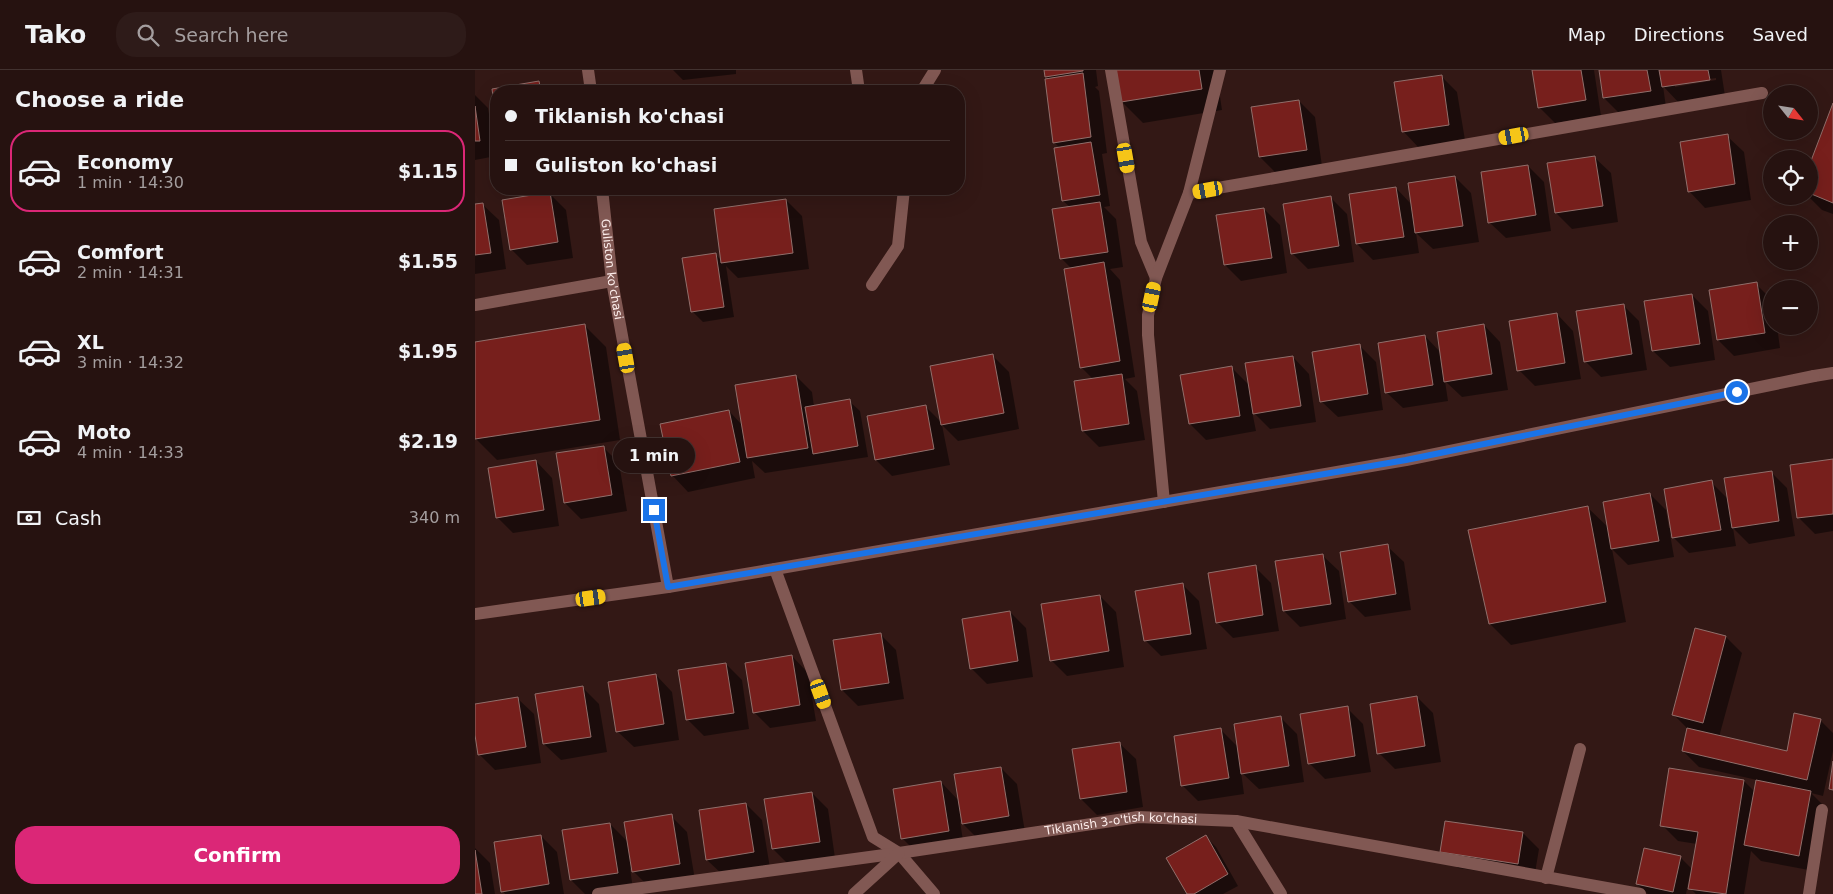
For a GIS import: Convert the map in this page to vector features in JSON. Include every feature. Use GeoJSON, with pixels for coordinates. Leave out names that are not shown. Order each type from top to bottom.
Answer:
{"type":"FeatureCollection","features":[{"type":"Feature","properties":{"kind":"street"},"geometry":{"type":"LineString","coordinates":[[589,70],[590,85]]}},
{"type":"Feature","properties":{"kind":"street"},"geometry":{"type":"LineString","coordinates":[[856,70],[858,85]]}},
{"type":"Feature","properties":{"kind":"street"},"geometry":{"type":"LineString","coordinates":[[926,85],[935,70]]}},
{"type":"Feature","properties":{"kind":"street"},"geometry":{"type":"LineString","coordinates":[[1111,70],[1141,242],[1156,278]]}},
{"type":"Feature","properties":{"kind":"street"},"geometry":{"type":"LineString","coordinates":[[1164,502],[1148,335],[1149,315],[1156,278],[1189,193],[1220,70]]}},
{"type":"Feature","properties":{"kind":"street"},"geometry":{"type":"LineString","coordinates":[[1189,193],[1762,93]]}},
{"type":"Feature","properties":{"kind":"street","name":"Guliston ko'chasi"},"geometry":{"type":"LineString","coordinates":[[603,195],[612,281],[668,587]]}},
{"type":"Feature","properties":{"kind":"street"},"geometry":{"type":"LineString","coordinates":[[872,285],[898,246],[903,195]]}},
{"type":"Feature","properties":{"kind":"street"},"geometry":{"type":"LineString","coordinates":[[475,305],[612,281]]}},
{"type":"Feature","properties":{"kind":"street"},"geometry":{"type":"LineString","coordinates":[[475,614],[668,587],[1406,460],[1833,373]]}},
{"type":"Feature","properties":{"kind":"street"},"geometry":{"type":"LineString","coordinates":[[775,569],[873,837],[899,853],[934,894]]}},
{"type":"Feature","properties":{"kind":"street"},"geometry":{"type":"LineString","coordinates":[[1546,878],[1580,749]]}},
{"type":"Feature","properties":{"kind":"street"},"geometry":{"type":"LineString","coordinates":[[1809,894],[1822,810]]}},
{"type":"Feature","properties":{"kind":"street","name":"Tiklanish 3-o'tish ko'chasi"},"geometry":{"type":"LineString","coordinates":[[598,894],[899,853],[1138,817],[1236,821],[1640,894]]}},
{"type":"Feature","properties":{"kind":"street"},"geometry":{"type":"LineString","coordinates":[[1236,821],[1281,894]]}},
{"type":"Feature","properties":{"kind":"street"},"geometry":{"type":"LineString","coordinates":[[854,894],[899,853]]}},
{"type":"Feature","properties":{"kind":"building"},"geometry":{"type":"Polygon","coordinates":[[[1044,70],[1083,70],[1083,71],[1045,77],[1044,70]]]}},
{"type":"Feature","properties":{"kind":"building"},"geometry":{"type":"Polygon","coordinates":[[[1116,70],[1199,70],[1202,89],[1121,102],[1116,70]]]}},
{"type":"Feature","properties":{"kind":"building"},"geometry":{"type":"Polygon","coordinates":[[[1532,70],[1581,70],[1586,100],[1538,108],[1532,70]]]}},
{"type":"Feature","properties":{"kind":"building"},"geometry":{"type":"Polygon","coordinates":[[[1599,70],[1647,70],[1651,91],[1603,98],[1599,70]]]}},
{"type":"Feature","properties":{"kind":"building"},"geometry":{"type":"Polygon","coordinates":[[[1659,70],[1708,70],[1710,80],[1662,87],[1659,70]]]}},
{"type":"Feature","properties":{"kind":"building"},"geometry":{"type":"Polygon","coordinates":[[[1083,73],[1091,137],[1053,143],[1045,79],[1083,73]]]}},
{"type":"Feature","properties":{"kind":"building"},"geometry":{"type":"Polygon","coordinates":[[[1442,75],[1449,125],[1402,132],[1394,82],[1442,75]]]}},
{"type":"Feature","properties":{"kind":"building"},"geometry":{"type":"Polygon","coordinates":[[[539,81],[540,85],[516,85],[539,81]]]}},
{"type":"Feature","properties":{"kind":"building"},"geometry":{"type":"Polygon","coordinates":[[[1299,100],[1307,150],[1259,157],[1251,107],[1299,100]]]}},
{"type":"Feature","properties":{"kind":"building"},"geometry":{"type":"Polygon","coordinates":[[[1833,103],[1833,203],[1818,197],[1818,150],[1815,150],[1833,103]]]}},
{"type":"Feature","properties":{"kind":"building"},"geometry":{"type":"Polygon","coordinates":[[[475,106],[480,141],[475,141],[475,106]]]}},
{"type":"Feature","properties":{"kind":"building"},"geometry":{"type":"Polygon","coordinates":[[[1728,134],[1735,184],[1688,192],[1680,142],[1728,134]]]}},
{"type":"Feature","properties":{"kind":"building"},"geometry":{"type":"Polygon","coordinates":[[[1091,142],[1100,195],[1062,201],[1054,148],[1091,142]]]}},
{"type":"Feature","properties":{"kind":"building"},"geometry":{"type":"Polygon","coordinates":[[[1595,156],[1603,206],[1555,213],[1547,163],[1595,156]]]}},
{"type":"Feature","properties":{"kind":"building"},"geometry":{"type":"Polygon","coordinates":[[[1528,165],[1536,215],[1488,223],[1481,172],[1528,165]]]}},
{"type":"Feature","properties":{"kind":"building"},"geometry":{"type":"Polygon","coordinates":[[[1455,176],[1463,226],[1415,233],[1408,183],[1455,176]]]}},
{"type":"Feature","properties":{"kind":"building"},"geometry":{"type":"Polygon","coordinates":[[[1396,187],[1404,237],[1356,244],[1349,194],[1396,187]]]}},
{"type":"Feature","properties":{"kind":"building"},"geometry":{"type":"Polygon","coordinates":[[[532,195],[550,195],[558,242],[510,250],[502,200],[532,195]]]}},
{"type":"Feature","properties":{"kind":"building"},"geometry":{"type":"Polygon","coordinates":[[[1331,196],[1339,246],[1291,254],[1283,204],[1331,196]]]}},
{"type":"Feature","properties":{"kind":"building"},"geometry":{"type":"Polygon","coordinates":[[[786,199],[793,253],[721,263],[714,209],[786,199]]]}},
{"type":"Feature","properties":{"kind":"building"},"geometry":{"type":"Polygon","coordinates":[[[1100,202],[1108,252],[1060,259],[1052,209],[1100,202]]]}},
{"type":"Feature","properties":{"kind":"building"},"geometry":{"type":"Polygon","coordinates":[[[483,203],[491,253],[475,255],[475,204],[483,203]]]}},
{"type":"Feature","properties":{"kind":"building"},"geometry":{"type":"Polygon","coordinates":[[[1264,208],[1272,258],[1224,265],[1216,215],[1264,208]]]}},
{"type":"Feature","properties":{"kind":"building"},"geometry":{"type":"Polygon","coordinates":[[[716,253],[724,307],[691,312],[682,258],[716,253]]]}},
{"type":"Feature","properties":{"kind":"building"},"geometry":{"type":"Polygon","coordinates":[[[1104,262],[1120,361],[1080,368],[1064,269],[1104,262]]]}},
{"type":"Feature","properties":{"kind":"building"},"geometry":{"type":"Polygon","coordinates":[[[1757,282],[1763,320],[1763,333],[1717,340],[1709,290],[1757,282]]]}},
{"type":"Feature","properties":{"kind":"building"},"geometry":{"type":"Polygon","coordinates":[[[1692,294],[1700,344],[1652,351],[1644,301],[1692,294]]]}},
{"type":"Feature","properties":{"kind":"building"},"geometry":{"type":"Polygon","coordinates":[[[1624,304],[1632,354],[1584,362],[1576,311],[1624,304]]]}},
{"type":"Feature","properties":{"kind":"building"},"geometry":{"type":"Polygon","coordinates":[[[1557,313],[1565,363],[1517,371],[1509,321],[1557,313]]]}},
{"type":"Feature","properties":{"kind":"building"},"geometry":{"type":"Polygon","coordinates":[[[585,324],[600,420],[475,439],[475,342],[585,324]]]}},
{"type":"Feature","properties":{"kind":"building"},"geometry":{"type":"Polygon","coordinates":[[[1484,324],[1492,374],[1444,382],[1437,332],[1484,324]]]}},
{"type":"Feature","properties":{"kind":"building"},"geometry":{"type":"Polygon","coordinates":[[[1425,335],[1433,385],[1385,393],[1378,343],[1425,335]]]}},
{"type":"Feature","properties":{"kind":"building"},"geometry":{"type":"Polygon","coordinates":[[[1360,344],[1368,394],[1320,402],[1312,352],[1360,344]]]}},
{"type":"Feature","properties":{"kind":"building"},"geometry":{"type":"Polygon","coordinates":[[[993,354],[1004,413],[941,425],[930,366],[993,354]]]}},
{"type":"Feature","properties":{"kind":"building"},"geometry":{"type":"Polygon","coordinates":[[[1293,356],[1301,406],[1253,414],[1245,363],[1293,356]]]}},
{"type":"Feature","properties":{"kind":"building"},"geometry":{"type":"Polygon","coordinates":[[[1232,366],[1240,416],[1189,424],[1180,375],[1232,366]]]}},
{"type":"Feature","properties":{"kind":"building"},"geometry":{"type":"Polygon","coordinates":[[[1122,374],[1129,424],[1082,431],[1074,381],[1122,374]]]}},
{"type":"Feature","properties":{"kind":"building"},"geometry":{"type":"Polygon","coordinates":[[[796,375],[808,448],[747,458],[735,385],[796,375]]]}},
{"type":"Feature","properties":{"kind":"building"},"geometry":{"type":"Polygon","coordinates":[[[850,399],[858,446],[813,454],[805,407],[850,399]]]}},
{"type":"Feature","properties":{"kind":"building"},"geometry":{"type":"Polygon","coordinates":[[[926,405],[934,449],[875,460],[867,416],[926,405]]]}},
{"type":"Feature","properties":{"kind":"building"},"geometry":{"type":"Polygon","coordinates":[[[729,410],[740,462],[671,476],[660,424],[729,410]]]}},
{"type":"Feature","properties":{"kind":"building"},"geometry":{"type":"Polygon","coordinates":[[[604,446],[612,495],[564,503],[556,453],[604,446]]]}},
{"type":"Feature","properties":{"kind":"building"},"geometry":{"type":"Polygon","coordinates":[[[1833,459],[1833,514],[1797,518],[1790,465],[1833,459]]]}},
{"type":"Feature","properties":{"kind":"building"},"geometry":{"type":"Polygon","coordinates":[[[536,460],[544,510],[496,518],[488,468],[536,460]]]}},
{"type":"Feature","properties":{"kind":"building"},"geometry":{"type":"Polygon","coordinates":[[[1772,471],[1779,521],[1732,528],[1724,478],[1772,471]]]}},
{"type":"Feature","properties":{"kind":"building"},"geometry":{"type":"Polygon","coordinates":[[[1712,480],[1721,530],[1672,538],[1664,489],[1712,480]]]}},
{"type":"Feature","properties":{"kind":"building"},"geometry":{"type":"Polygon","coordinates":[[[1650,493],[1659,541],[1611,549],[1603,502],[1650,493]]]}},
{"type":"Feature","properties":{"kind":"building"},"geometry":{"type":"Polygon","coordinates":[[[1588,506],[1606,602],[1489,624],[1468,530],[1588,506]]]}},
{"type":"Feature","properties":{"kind":"building"},"geometry":{"type":"Polygon","coordinates":[[[1388,544],[1396,594],[1348,602],[1340,552],[1388,544]]]}},
{"type":"Feature","properties":{"kind":"building"},"geometry":{"type":"Polygon","coordinates":[[[1323,554],[1331,604],[1283,611],[1275,561],[1323,554]]]}},
{"type":"Feature","properties":{"kind":"building"},"geometry":{"type":"Polygon","coordinates":[[[1256,565],[1263,615],[1216,623],[1208,573],[1256,565]]]}},
{"type":"Feature","properties":{"kind":"building"},"geometry":{"type":"Polygon","coordinates":[[[1183,583],[1191,634],[1144,641],[1135,591],[1183,583]]]}},
{"type":"Feature","properties":{"kind":"building"},"geometry":{"type":"Polygon","coordinates":[[[1100,595],[1109,651],[1050,661],[1041,604],[1100,595]]]}},
{"type":"Feature","properties":{"kind":"building"},"geometry":{"type":"Polygon","coordinates":[[[1010,611],[1018,661],[970,669],[962,619],[1010,611]]]}},
{"type":"Feature","properties":{"kind":"building"},"geometry":{"type":"Polygon","coordinates":[[[1695,628],[1726,636],[1703,723],[1672,715],[1695,628]]]}},
{"type":"Feature","properties":{"kind":"building"},"geometry":{"type":"Polygon","coordinates":[[[881,633],[889,683],[841,690],[833,640],[881,633]]]}},
{"type":"Feature","properties":{"kind":"building"},"geometry":{"type":"Polygon","coordinates":[[[792,655],[800,705],[753,713],[745,663],[792,655]]]}},
{"type":"Feature","properties":{"kind":"building"},"geometry":{"type":"Polygon","coordinates":[[[726,663],[734,713],[686,720],[678,670],[726,663]]]}},
{"type":"Feature","properties":{"kind":"building"},"geometry":{"type":"Polygon","coordinates":[[[656,674],[664,724],[616,732],[608,682],[656,674]]]}},
{"type":"Feature","properties":{"kind":"building"},"geometry":{"type":"Polygon","coordinates":[[[583,686],[591,737],[543,744],[535,694],[583,686]]]}},
{"type":"Feature","properties":{"kind":"building"},"geometry":{"type":"Polygon","coordinates":[[[1417,696],[1425,746],[1377,754],[1370,704],[1417,696]]]}},
{"type":"Feature","properties":{"kind":"building"},"geometry":{"type":"Polygon","coordinates":[[[518,697],[526,747],[478,755],[475,735],[475,704],[518,697]]]}},
{"type":"Feature","properties":{"kind":"building"},"geometry":{"type":"Polygon","coordinates":[[[1348,706],[1355,756],[1308,764],[1300,714],[1348,706]]]}},
{"type":"Feature","properties":{"kind":"building"},"geometry":{"type":"Polygon","coordinates":[[[1794,713],[1821,719],[1807,780],[1682,751],[1687,728],[1787,751],[1794,713]]]}},
{"type":"Feature","properties":{"kind":"building"},"geometry":{"type":"Polygon","coordinates":[[[1281,716],[1289,766],[1241,774],[1234,724],[1281,716]]]}},
{"type":"Feature","properties":{"kind":"building"},"geometry":{"type":"Polygon","coordinates":[[[1221,728],[1229,778],[1181,786],[1174,736],[1221,728]]]}},
{"type":"Feature","properties":{"kind":"building"},"geometry":{"type":"Polygon","coordinates":[[[1120,742],[1127,792],[1080,799],[1072,749],[1120,742]]]}},
{"type":"Feature","properties":{"kind":"building"},"geometry":{"type":"Polygon","coordinates":[[[1833,761],[1833,790],[1829,789],[1833,761]]]}},
{"type":"Feature","properties":{"kind":"building"},"geometry":{"type":"Polygon","coordinates":[[[1001,767],[1009,816],[962,824],[954,774],[1001,767]]]}},
{"type":"Feature","properties":{"kind":"building"},"geometry":{"type":"Polygon","coordinates":[[[1669,768],[1744,780],[1726,894],[1688,889],[1698,832],[1660,826],[1669,768]]]}},
{"type":"Feature","properties":{"kind":"building"},"geometry":{"type":"Polygon","coordinates":[[[1756,780],[1811,791],[1799,856],[1744,845],[1756,780]]]}},
{"type":"Feature","properties":{"kind":"building"},"geometry":{"type":"Polygon","coordinates":[[[941,781],[949,831],[901,839],[893,789],[941,781]]]}},
{"type":"Feature","properties":{"kind":"building"},"geometry":{"type":"Polygon","coordinates":[[[812,792],[820,842],[772,849],[764,799],[812,792]]]}},
{"type":"Feature","properties":{"kind":"building"},"geometry":{"type":"Polygon","coordinates":[[[746,803],[754,852],[706,860],[699,810],[746,803]]]}},
{"type":"Feature","properties":{"kind":"building"},"geometry":{"type":"Polygon","coordinates":[[[672,814],[680,864],[632,872],[624,822],[672,814]]]}},
{"type":"Feature","properties":{"kind":"building"},"geometry":{"type":"Polygon","coordinates":[[[1445,821],[1523,832],[1518,864],[1440,852],[1445,821]]]}},
{"type":"Feature","properties":{"kind":"building"},"geometry":{"type":"Polygon","coordinates":[[[610,823],[618,873],[570,880],[562,830],[610,823]]]}},
{"type":"Feature","properties":{"kind":"building"},"geometry":{"type":"Polygon","coordinates":[[[541,835],[549,884],[501,892],[494,842],[541,835]]]}},
{"type":"Feature","properties":{"kind":"building"},"geometry":{"type":"Polygon","coordinates":[[[1206,835],[1228,874],[1194,894],[1187,894],[1166,858],[1206,835]]]}},
{"type":"Feature","properties":{"kind":"building"},"geometry":{"type":"Polygon","coordinates":[[[1644,848],[1681,856],[1673,892],[1636,884],[1644,848]]]}},
{"type":"Feature","properties":{"kind":"building"},"geometry":{"type":"Polygon","coordinates":[[[475,850],[482,894],[475,894],[475,850]]]}},
{"type":"Feature","properties":{"kind":"route"},"geometry":{"type":"LineString","coordinates":[[654,510],[668,587],[1406,460],[1737,392]]}}]}
